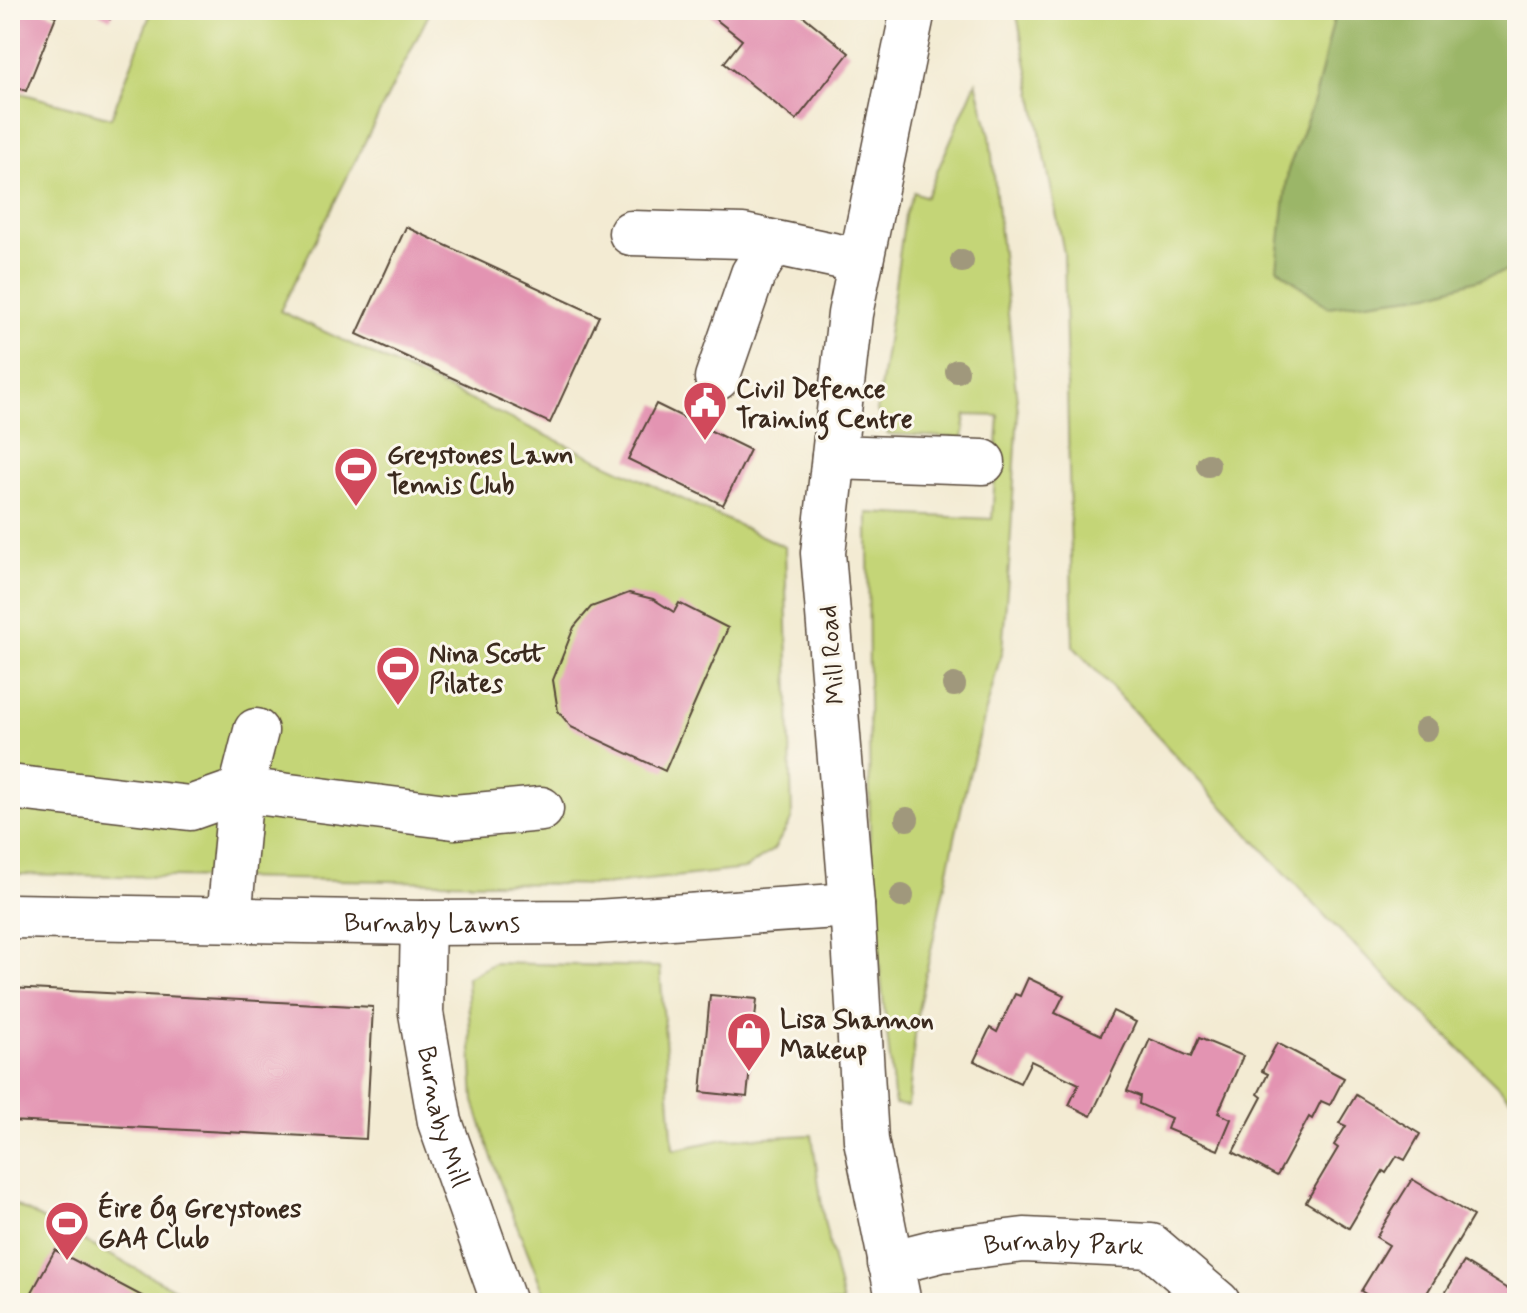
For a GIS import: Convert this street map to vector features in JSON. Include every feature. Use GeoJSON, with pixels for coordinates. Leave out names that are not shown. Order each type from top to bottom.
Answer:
{"type":"FeatureCollection","features":[{"type":"Feature","properties":{"kind":"street","name":"Mill Road"},"geometry":{"type":"LineString","coordinates":[[894,1283],[866,1140],[852,905],[823,553],[850,314],[913,10]]}},
{"type":"Feature","properties":{"kind":"street"},"geometry":{"type":"LineString","coordinates":[[631,233],[743,236],[861,261]]}},
{"type":"Feature","properties":{"kind":"street"},"geometry":{"type":"LineString","coordinates":[[717,378],[753,274],[773,243]]}},
{"type":"Feature","properties":{"kind":"street"},"geometry":{"type":"LineString","coordinates":[[834,457],[983,462]]}},
{"type":"Feature","properties":{"kind":"street"},"geometry":{"type":"LineString","coordinates":[[229,919],[241,790],[256,731]]}},
{"type":"Feature","properties":{"kind":"street"},"geometry":{"type":"LineString","coordinates":[[10,787],[190,808],[241,790],[454,817],[541,809]]}},
{"type":"Feature","properties":{"kind":"street","name":"Burnaby Lawns"},"geometry":{"type":"LineString","coordinates":[[10,916],[423,923],[596,922],[852,905]]}},
{"type":"Feature","properties":{"kind":"street","name":"Burnaby Mill"},"geometry":{"type":"LineString","coordinates":[[423,923],[421,1013],[440,1122],[504,1303]]}},
{"type":"Feature","properties":{"kind":"street","name":"Burnaby Park"},"geometry":{"type":"LineString","coordinates":[[894,1283],[941,1250],[1024,1240],[1151,1246],[1218,1303]]}},
{"type":"Feature","properties":{"kind":"green space","name":"Greystones Lawn Tennis Club"},"geometry":{"type":"Polygon","coordinates":[[[152,10],[431,10],[280,311],[785,547],[792,819],[774,849],[745,869],[603,885],[10,874],[10,90],[111,118],[152,10]]]}},
{"type":"Feature","properties":{"kind":"green space"},"geometry":{"type":"Polygon","coordinates":[[[1016,10],[1517,10],[1517,1105],[1329,920],[1073,646],[1064,253],[1016,10]]]}},
{"type":"Feature","properties":{"kind":"green space"},"geometry":{"type":"Polygon","coordinates":[[[1336,10],[1517,10],[1517,268],[1430,294],[1328,307],[1277,268],[1288,170],[1315,98],[1336,10]]]}},
{"type":"Feature","properties":{"kind":"green space"},"geometry":{"type":"Polygon","coordinates":[[[976,82],[990,136],[1018,411],[1009,566],[1002,650],[965,791],[917,1015],[908,1106],[895,1105],[870,880],[868,513],[992,519],[999,416],[966,415],[963,438],[888,434],[877,411],[905,215],[914,192],[926,197],[976,82]]]}},
{"type":"Feature","properties":{"kind":"green space"},"geometry":{"type":"Polygon","coordinates":[[[494,963],[660,967],[673,1150],[724,1139],[812,1135],[824,1221],[843,1303],[548,1303],[499,1180],[474,1101],[467,978],[494,963]]]}},
{"type":"Feature","properties":{"kind":"green space","name":"Éire Óg Greystones GAA Club"},"geometry":{"type":"Polygon","coordinates":[[[10,1202],[201,1303],[10,1303],[10,1202]]]}},
{"type":"Feature","properties":{"kind":"building"},"geometry":{"type":"Polygon","coordinates":[[[10,10],[41,10],[56,16],[26,91],[10,85],[10,10]]]}},
{"type":"Feature","properties":{"kind":"building"},"geometry":{"type":"Polygon","coordinates":[[[93,10],[115,10],[110,19],[93,10]]]}},
{"type":"Feature","properties":{"kind":"building"},"geometry":{"type":"Polygon","coordinates":[[[704,10],[796,10],[849,53],[796,120],[724,63],[742,40],[704,10]]]}},
{"type":"Feature","properties":{"kind":"building"},"geometry":{"type":"Polygon","coordinates":[[[406,227],[599,316],[550,423],[357,334],[406,227]]]}},
{"type":"Feature","properties":{"kind":"building"},"geometry":{"type":"Polygon","coordinates":[[[656,404],[750,450],[723,505],[628,459],[656,404]]]}},
{"type":"Feature","properties":{"kind":"building"},"geometry":{"type":"Polygon","coordinates":[[[629,593],[653,599],[674,612],[679,603],[728,628],[665,771],[571,727],[558,711],[553,680],[574,627],[591,607],[629,593]]]}},
{"type":"Feature","properties":{"kind":"building"},"geometry":{"type":"Polygon","coordinates":[[[1028,978],[1064,995],[1055,1013],[1101,1035],[1113,1011],[1136,1022],[1091,1116],[1069,1105],[1079,1084],[1031,1061],[1020,1083],[974,1061],[990,1028],[997,1032],[1015,994],[1020,996],[1028,978]]]}},
{"type":"Feature","properties":{"kind":"building"},"geometry":{"type":"Polygon","coordinates":[[[10,988],[373,1007],[366,1139],[10,1121],[10,988]]]}},
{"type":"Feature","properties":{"kind":"building"},"geometry":{"type":"Polygon","coordinates":[[[710,995],[757,999],[747,1097],[701,1092],[710,995]]]}},
{"type":"Feature","properties":{"kind":"building"},"geometry":{"type":"Polygon","coordinates":[[[1199,1038],[1243,1056],[1218,1113],[1231,1119],[1218,1150],[1167,1129],[1171,1118],[1139,1104],[1140,1096],[1127,1091],[1150,1039],[1191,1057],[1199,1038]]]}},
{"type":"Feature","properties":{"kind":"building"},"geometry":{"type":"Polygon","coordinates":[[[1277,1043],[1344,1078],[1330,1105],[1321,1101],[1312,1119],[1309,1117],[1277,1176],[1233,1152],[1262,1097],[1258,1094],[1268,1074],[1262,1071],[1277,1043]]]}},
{"type":"Feature","properties":{"kind":"building"},"geometry":{"type":"Polygon","coordinates":[[[1356,1095],[1420,1134],[1405,1160],[1397,1156],[1386,1173],[1383,1171],[1349,1228],[1306,1202],[1338,1148],[1334,1145],[1346,1126],[1339,1123],[1356,1095]]]}},
{"type":"Feature","properties":{"kind":"building"},"geometry":{"type":"Polygon","coordinates":[[[1412,1179],[1473,1216],[1421,1303],[1380,1303],[1361,1291],[1389,1245],[1376,1237],[1412,1179]]]}},
{"type":"Feature","properties":{"kind":"building"},"geometry":{"type":"Polygon","coordinates":[[[55,1250],[155,1303],[26,1303],[55,1250]]]}},
{"type":"Feature","properties":{"kind":"building"},"geometry":{"type":"Polygon","coordinates":[[[1464,1262],[1517,1295],[1517,1303],[1439,1303],[1464,1262]]]}},
{"type":"Feature","properties":{"kind":"place","name":"Civil Defence Training Centre"},"geometry":{"type":"Point","coordinates":[705,442]}},
{"type":"Feature","properties":{"kind":"place","name":"Greystones Lawn Tennis Club"},"geometry":{"type":"Point","coordinates":[356,508]}},
{"type":"Feature","properties":{"kind":"place","name":"Nina Scott Pilates"},"geometry":{"type":"Point","coordinates":[398,707]}},
{"type":"Feature","properties":{"kind":"place","name":"Lisa Shannon Makeup"},"geometry":{"type":"Point","coordinates":[749,1073]}},
{"type":"Feature","properties":{"kind":"place","name":"Éire Óg Greystones GAA Club"},"geometry":{"type":"Point","coordinates":[67,1262]}}]}
